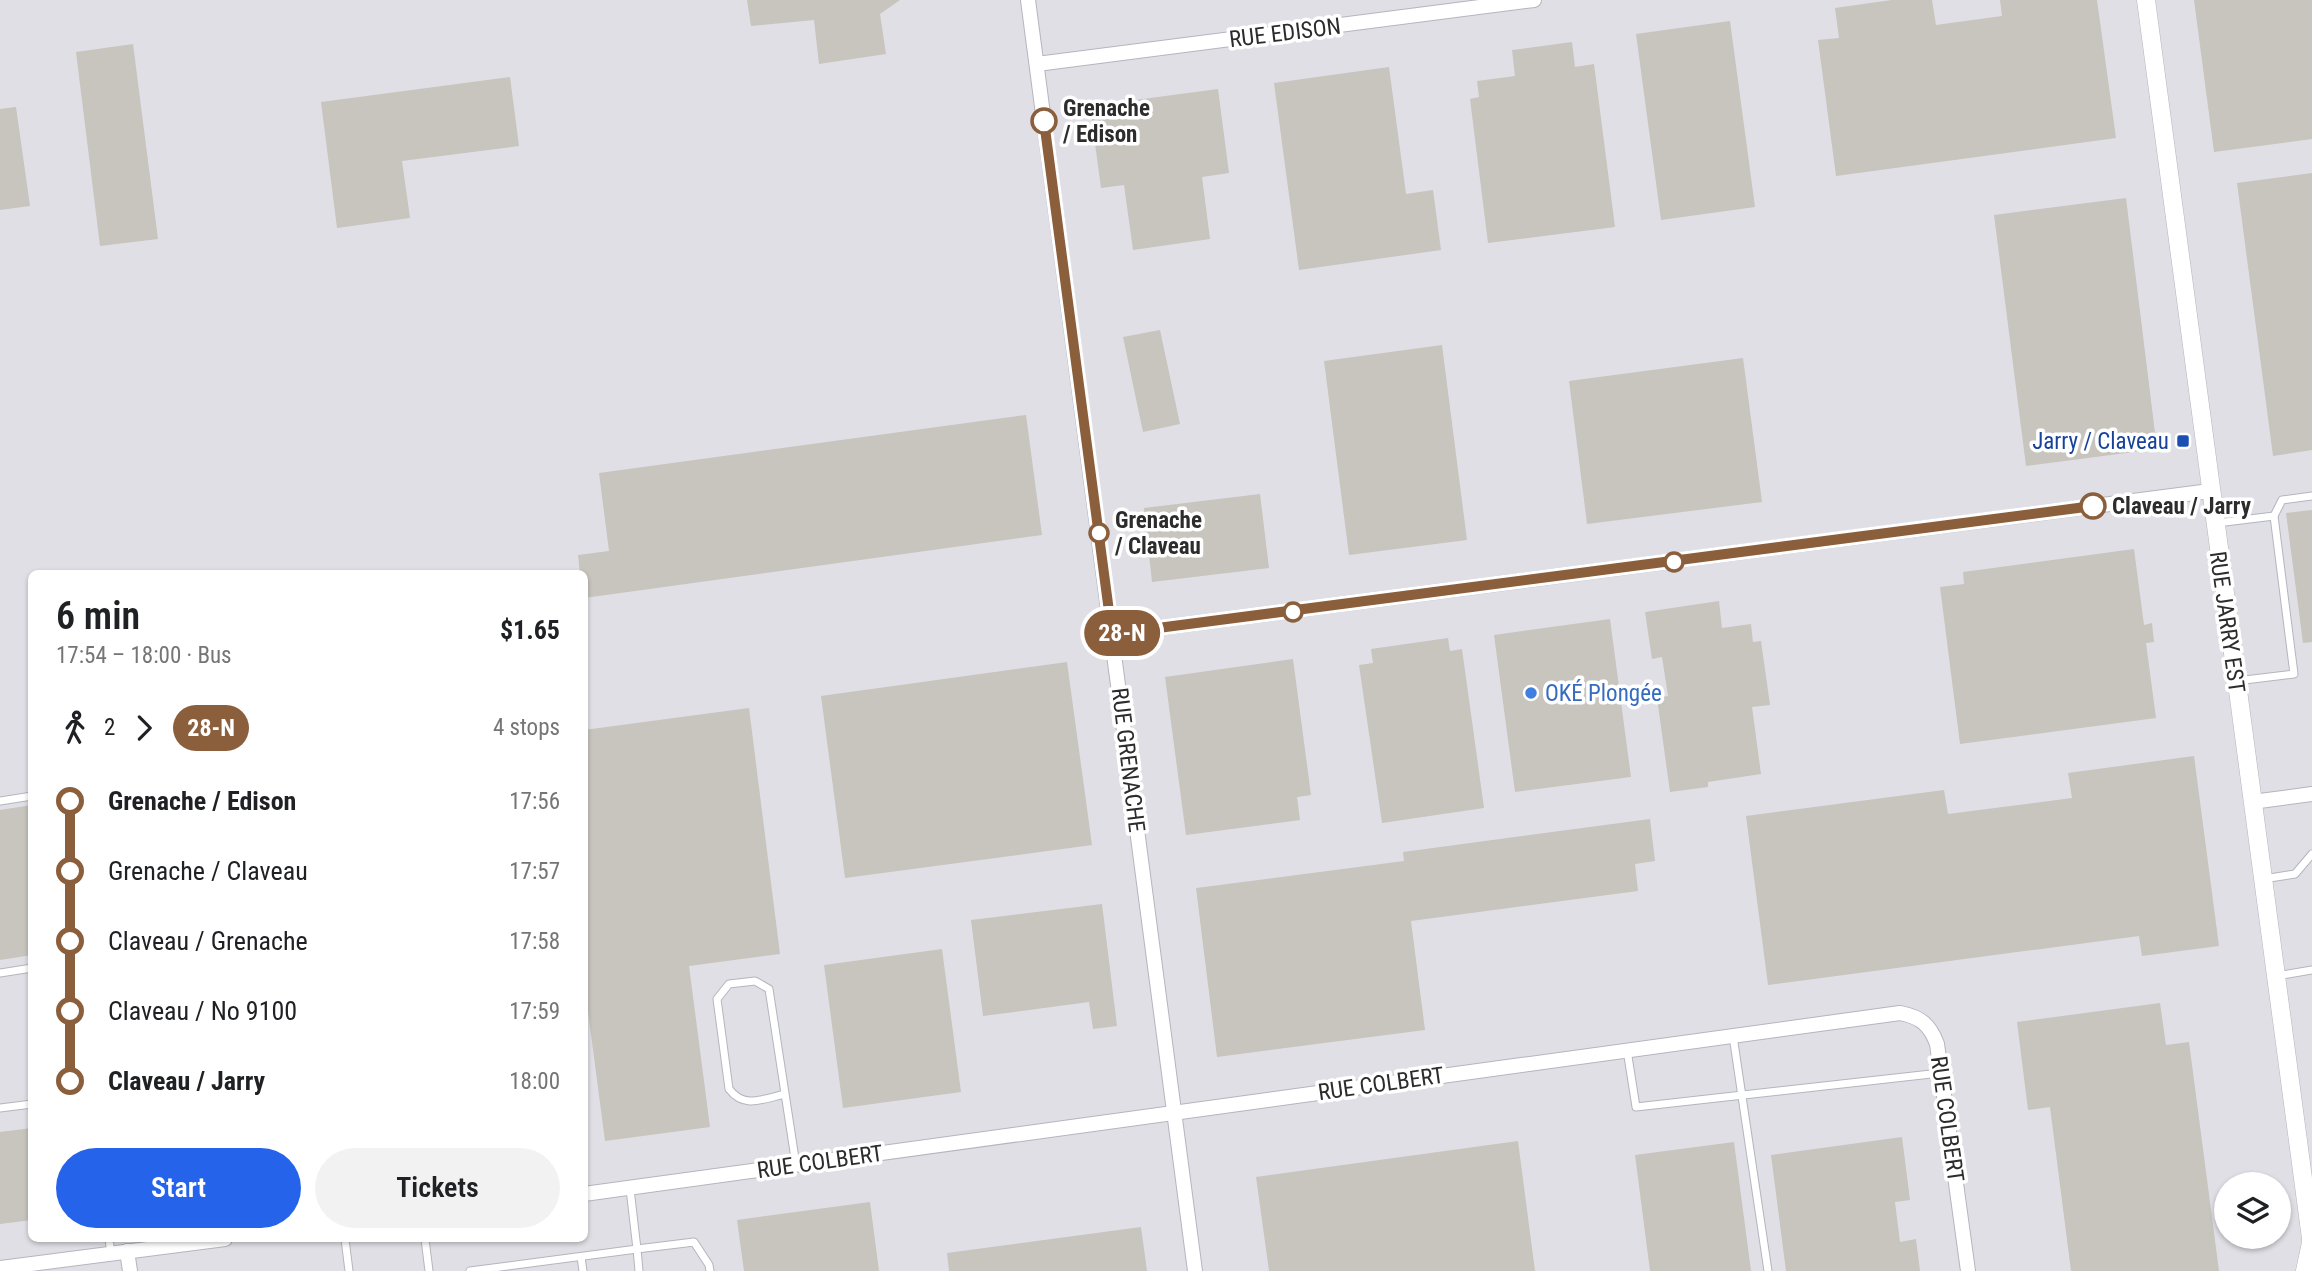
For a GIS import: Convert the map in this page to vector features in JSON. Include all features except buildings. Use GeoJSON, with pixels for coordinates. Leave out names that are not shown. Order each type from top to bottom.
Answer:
{"type":"FeatureCollection","features":[{"type":"Feature","properties":{"kind":"street","name":"RUE GRENACHE"},"geometry":{"type":"LineString","coordinates":[[1028,0],[1195,1271]]}},
{"type":"Feature","properties":{"kind":"street","name":"RUE EDISON"},"geometry":{"type":"LineString","coordinates":[[1037,64],[1534,0]]}},
{"type":"Feature","properties":{"kind":"street","name":"RUE JARRY EST"},"geometry":{"type":"LineString","coordinates":[[2146,0],[2311,1244],[2305,1271]]}},
{"type":"Feature","properties":{"kind":"street"},"geometry":{"type":"LineString","coordinates":[[1112,634],[2210,491]]}},
{"type":"Feature","properties":{"kind":"street"},"geometry":{"type":"LineString","coordinates":[[2252,802],[2312,794]]}},
{"type":"Feature","properties":{"kind":"street","name":"RUE COLBERT"},"geometry":{"type":"LineString","coordinates":[[588,1194],[1900,1013],[1925,1022],[1933,1033],[1968,1271]]}},
{"type":"Feature","properties":{"kind":"street"},"geometry":{"type":"LineString","coordinates":[[0,1268],[110,1246],[127,1251],[200,1242]]}},
{"type":"Feature","properties":{"kind":"street"},"geometry":{"type":"LineString","coordinates":[[127,1251],[130,1271]]}},
{"type":"Feature","properties":{"kind":"lane"},"geometry":{"type":"LineString","coordinates":[[2235,681],[2294,674],[2274,516],[2282,500],[2312,496]]}},
{"type":"Feature","properties":{"kind":"lane"},"geometry":{"type":"LineString","coordinates":[[2214,523],[2274,516]]}},
{"type":"Feature","properties":{"kind":"lane"},"geometry":{"type":"LineString","coordinates":[[0,801],[28,797]]}},
{"type":"Feature","properties":{"kind":"lane"},"geometry":{"type":"LineString","coordinates":[[2262,879],[2295,874],[2312,854]]}},
{"type":"Feature","properties":{"kind":"lane"},"geometry":{"type":"LineString","coordinates":[[0,973],[28,969]]}},
{"type":"Feature","properties":{"kind":"lane"},"geometry":{"type":"LineString","coordinates":[[2275,976],[2312,970]]}},
{"type":"Feature","properties":{"kind":"lane"},"geometry":{"type":"LineString","coordinates":[[785,1094],[746,1102],[736,1098],[729,1089],[717,999],[729,984],[755,981],[769,989],[796,1166]]}},
{"type":"Feature","properties":{"kind":"lane"},"geometry":{"type":"LineString","coordinates":[[1733,1036],[1768,1271]]}},
{"type":"Feature","properties":{"kind":"lane"},"geometry":{"type":"LineString","coordinates":[[1627,1050],[1636,1107],[1941,1073]]}},
{"type":"Feature","properties":{"kind":"lane"},"geometry":{"type":"LineString","coordinates":[[0,1108],[28,1104]]}},
{"type":"Feature","properties":{"kind":"lane"},"geometry":{"type":"LineString","coordinates":[[630,1189],[639,1271]]}},
{"type":"Feature","properties":{"kind":"lane"},"geometry":{"type":"LineString","coordinates":[[345,1242],[349,1271]]}},
{"type":"Feature","properties":{"kind":"lane"},"geometry":{"type":"LineString","coordinates":[[425,1242],[429,1271]]}},
{"type":"Feature","properties":{"kind":"lane"},"geometry":{"type":"LineString","coordinates":[[470,1271],[694,1242],[710,1271]]}},
{"type":"Feature","properties":{"kind":"lane"},"geometry":{"type":"LineString","coordinates":[[581,1257],[583,1271]]}},
{"type":"Feature","properties":{"kind":"shaded area"},"geometry":{"type":"Polygon","coordinates":[[[0,0],[2312,0],[2312,1271],[0,1271],[0,0]]]}},
{"type":"Feature","properties":{"kind":"bus line","name":"28-N"},"geometry":{"type":"LineString","coordinates":[[1044,121],[1112,634],[2093,506]]}},
{"type":"Feature","properties":{"kind":"place","name":"Grenache / Edison"},"geometry":{"type":"Point","coordinates":[1044,121]}},
{"type":"Feature","properties":{"kind":"place","name":"Jarry / Claveau"},"geometry":{"type":"Point","coordinates":[2183,441]}},
{"type":"Feature","properties":{"kind":"place","name":"Claveau / Jarry"},"geometry":{"type":"Point","coordinates":[2093,506]}},
{"type":"Feature","properties":{"kind":"place","name":"Grenache / Claveau"},"geometry":{"type":"Point","coordinates":[1099,533]}},
{"type":"Feature","properties":{"kind":"place","name":"OKÉ Plongée"},"geometry":{"type":"Point","coordinates":[1531,693]}}]}
